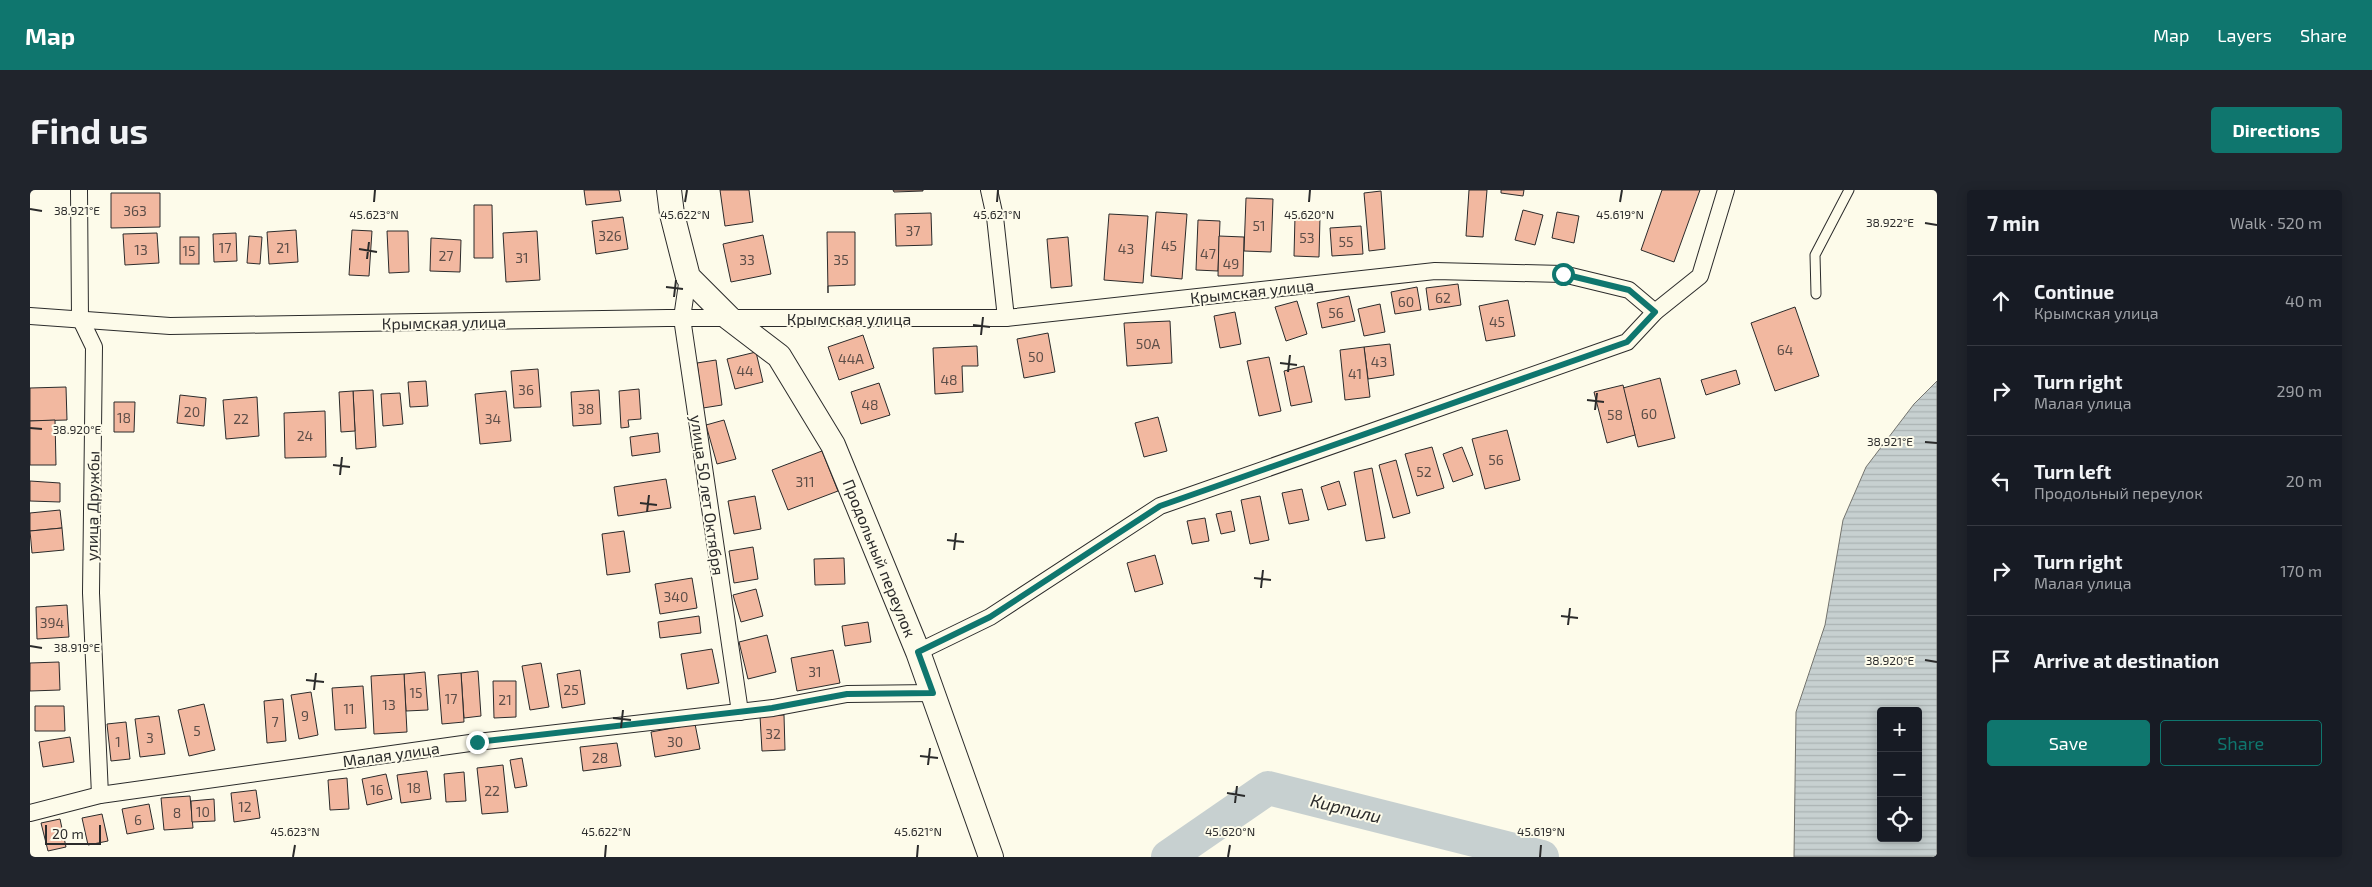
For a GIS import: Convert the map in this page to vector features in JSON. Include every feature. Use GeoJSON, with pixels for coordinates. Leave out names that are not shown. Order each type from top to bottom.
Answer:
{"type":"FeatureCollection","features":[{"type":"Feature","properties":{"kind":"street","name":"улица Дружбы"},"geometry":{"type":"LineString","coordinates":[[79,190],[80,318],[94,347],[91,593],[100,794]]}},
{"type":"Feature","properties":{"kind":"street","name":"улица 50 лет Октября"},"geometry":{"type":"LineString","coordinates":[[669,190],[672,214],[688,277],[682,318],[740,712]]}},
{"type":"Feature","properties":{"kind":"street"},"geometry":{"type":"LineString","coordinates":[[989,190],[1006,318]]}},
{"type":"Feature","properties":{"kind":"street"},"geometry":{"type":"LineString","coordinates":[[918,652],[990,617],[1160,506],[1627,342],[1655,312],[1700,276],[1726,190]]}},
{"type":"Feature","properties":{"kind":"street","name":"Крымская улица"},"geometry":{"type":"LineString","coordinates":[[30,316],[80,318],[170,326],[682,318],[1006,318],[1435,271],[1563,274],[1629,290],[1655,312]]}},
{"type":"Feature","properties":{"kind":"street"},"geometry":{"type":"LineString","coordinates":[[688,277],[729,318]]}},
{"type":"Feature","properties":{"kind":"street","name":"Продольный переулок"},"geometry":{"type":"LineString","coordinates":[[729,318],[779,356],[833,445],[918,652],[991,857]]}},
{"type":"Feature","properties":{"kind":"street","name":"Малая улица"},"geometry":{"type":"LineString","coordinates":[[30,813],[100,794],[477,742],[740,712],[847,694],[933,693]]}},
{"type":"Feature","properties":{"kind":"lane"},"geometry":{"type":"LineString","coordinates":[[1816,294],[1815,255],[1849,190]]}},
{"type":"Feature","properties":{"kind":"shaded area"},"geometry":{"type":"Polygon","coordinates":[[[1937,381],[1937,857],[1794,857],[1796,712],[1825,625],[1843,520],[1866,467],[1914,404],[1937,381]]]}},
{"type":"Feature","properties":{"kind":"building"},"geometry":{"type":"Polygon","coordinates":[[[584,190],[619,190],[621,201],[586,205],[584,190]]]}},
{"type":"Feature","properties":{"kind":"building"},"geometry":{"type":"Polygon","coordinates":[[[720,190],[749,190],[753,222],[725,226],[720,190]]]}},
{"type":"Feature","properties":{"kind":"building"},"geometry":{"type":"Polygon","coordinates":[[[893,190],[923,190],[923,191],[894,192],[893,190]]]}},
{"type":"Feature","properties":{"kind":"building"},"geometry":{"type":"Polygon","coordinates":[[[1469,190],[1487,190],[1483,237],[1466,236],[1469,190]]]}},
{"type":"Feature","properties":{"kind":"building"},"geometry":{"type":"Polygon","coordinates":[[[1501,190],[1524,190],[1523,196],[1501,193],[1501,190]]]}},
{"type":"Feature","properties":{"kind":"building"},"geometry":{"type":"Polygon","coordinates":[[[1662,190],[1700,190],[1674,262],[1641,250],[1662,190]]]}},
{"type":"Feature","properties":{"kind":"building"},"geometry":{"type":"Polygon","coordinates":[[[1381,191],[1385,249],[1369,251],[1364,193],[1381,191]]]}},
{"type":"Feature","properties":{"kind":"building"},"geometry":{"type":"Polygon","coordinates":[[[111,193],[160,193],[160,227],[111,228],[111,193]]]}},
{"type":"Feature","properties":{"kind":"building"},"geometry":{"type":"Polygon","coordinates":[[[1246,198],[1273,199],[1271,252],[1244,251],[1246,198]]]}},
{"type":"Feature","properties":{"kind":"building"},"geometry":{"type":"Polygon","coordinates":[[[474,205],[492,205],[493,258],[474,258],[474,205]]]}},
{"type":"Feature","properties":{"kind":"building"},"geometry":{"type":"Polygon","coordinates":[[[1523,210],[1543,215],[1535,245],[1515,240],[1523,210]]]}},
{"type":"Feature","properties":{"kind":"building"},"geometry":{"type":"Polygon","coordinates":[[[1156,212],[1187,214],[1182,279],[1151,276],[1156,212]]]}},
{"type":"Feature","properties":{"kind":"building"},"geometry":{"type":"Polygon","coordinates":[[[1557,212],[1579,216],[1574,243],[1552,238],[1557,212]]]}},
{"type":"Feature","properties":{"kind":"building"},"geometry":{"type":"Polygon","coordinates":[[[931,213],[932,245],[896,246],[895,214],[931,213]]]}},
{"type":"Feature","properties":{"kind":"building"},"geometry":{"type":"Polygon","coordinates":[[[1109,214],[1148,216],[1143,283],[1104,280],[1109,214]]]}},
{"type":"Feature","properties":{"kind":"building"},"geometry":{"type":"Polygon","coordinates":[[[1295,216],[1320,217],[1319,257],[1294,256],[1295,216]]]}},
{"type":"Feature","properties":{"kind":"building"},"geometry":{"type":"Polygon","coordinates":[[[623,217],[628,249],[596,254],[592,221],[623,217]]]}},
{"type":"Feature","properties":{"kind":"building"},"geometry":{"type":"Polygon","coordinates":[[[1198,220],[1220,221],[1218,271],[1196,270],[1198,220]]]}},
{"type":"Feature","properties":{"kind":"building"},"geometry":{"type":"Polygon","coordinates":[[[1361,226],[1363,254],[1332,256],[1330,228],[1361,226]]]}},
{"type":"Feature","properties":{"kind":"building"},"geometry":{"type":"Polygon","coordinates":[[[296,230],[298,262],[269,264],[267,232],[296,230]]]}},
{"type":"Feature","properties":{"kind":"building"},"geometry":{"type":"Polygon","coordinates":[[[352,230],[372,231],[369,276],[349,275],[352,230]]]}},
{"type":"Feature","properties":{"kind":"building"},"geometry":{"type":"Polygon","coordinates":[[[387,231],[408,231],[409,272],[389,273],[387,231]]]}},
{"type":"Feature","properties":{"kind":"building"},"geometry":{"type":"Polygon","coordinates":[[[537,231],[540,280],[506,282],[503,233],[537,231]]]}},
{"type":"Feature","properties":{"kind":"building"},"geometry":{"type":"Polygon","coordinates":[[[827,232],[855,232],[855,285],[828,286],[828,293],[827,232]]]}},
{"type":"Feature","properties":{"kind":"building"},"geometry":{"type":"Polygon","coordinates":[[[157,233],[159,263],[125,265],[123,234],[157,233]]]}},
{"type":"Feature","properties":{"kind":"building"},"geometry":{"type":"Polygon","coordinates":[[[236,233],[237,261],[214,262],[213,234],[236,233]]]}},
{"type":"Feature","properties":{"kind":"building"},"geometry":{"type":"Polygon","coordinates":[[[763,235],[771,274],[731,282],[723,244],[763,235]]]}},
{"type":"Feature","properties":{"kind":"building"},"geometry":{"type":"Polygon","coordinates":[[[249,236],[262,237],[260,264],[247,263],[249,236]]]}},
{"type":"Feature","properties":{"kind":"building"},"geometry":{"type":"Polygon","coordinates":[[[1219,236],[1244,237],[1243,276],[1218,276],[1219,236]]]}},
{"type":"Feature","properties":{"kind":"building"},"geometry":{"type":"Polygon","coordinates":[[[180,237],[199,237],[199,264],[180,264],[180,237]]]}},
{"type":"Feature","properties":{"kind":"building"},"geometry":{"type":"Polygon","coordinates":[[[1068,237],[1072,286],[1051,288],[1047,239],[1068,237]]]}},
{"type":"Feature","properties":{"kind":"building"},"geometry":{"type":"Polygon","coordinates":[[[431,238],[461,240],[460,272],[430,271],[431,238]]]}},
{"type":"Feature","properties":{"kind":"building"},"geometry":{"type":"Polygon","coordinates":[[[1458,284],[1461,305],[1429,310],[1426,288],[1458,284]]]}},
{"type":"Feature","properties":{"kind":"building"},"geometry":{"type":"Polygon","coordinates":[[[1417,287],[1421,310],[1395,314],[1391,292],[1417,287]]]}},
{"type":"Feature","properties":{"kind":"building"},"geometry":{"type":"Polygon","coordinates":[[[1349,296],[1355,321],[1322,328],[1317,303],[1349,296]]]}},
{"type":"Feature","properties":{"kind":"building"},"geometry":{"type":"Polygon","coordinates":[[[1508,300],[1515,336],[1486,341],[1479,306],[1508,300]]]}},
{"type":"Feature","properties":{"kind":"building"},"geometry":{"type":"Polygon","coordinates":[[[1297,301],[1307,334],[1286,341],[1275,307],[1297,301]]]}},
{"type":"Feature","properties":{"kind":"building"},"geometry":{"type":"Polygon","coordinates":[[[1380,304],[1385,332],[1364,336],[1358,309],[1380,304]]]}},
{"type":"Feature","properties":{"kind":"building"},"geometry":{"type":"Polygon","coordinates":[[[1795,307],[1819,376],[1775,391],[1751,323],[1795,307]]]}},
{"type":"Feature","properties":{"kind":"building"},"geometry":{"type":"Polygon","coordinates":[[[1235,312],[1241,344],[1220,348],[1214,316],[1235,312]]]}},
{"type":"Feature","properties":{"kind":"building"},"geometry":{"type":"Polygon","coordinates":[[[1170,321],[1172,363],[1127,366],[1124,323],[1170,321]]]}},
{"type":"Feature","properties":{"kind":"building"},"geometry":{"type":"Polygon","coordinates":[[[1048,333],[1055,372],[1024,378],[1017,339],[1048,333]]]}},
{"type":"Feature","properties":{"kind":"building"},"geometry":{"type":"Polygon","coordinates":[[[863,335],[874,368],[839,380],[828,347],[863,335]]]}},
{"type":"Feature","properties":{"kind":"building"},"geometry":{"type":"Polygon","coordinates":[[[1390,344],[1394,375],[1368,379],[1364,347],[1390,344]]]}},
{"type":"Feature","properties":{"kind":"building"},"geometry":{"type":"Polygon","coordinates":[[[977,346],[978,366],[962,366],[963,392],[935,394],[933,348],[977,346]]]}},
{"type":"Feature","properties":{"kind":"building"},"geometry":{"type":"Polygon","coordinates":[[[1364,347],[1370,397],[1345,400],[1340,350],[1364,347]]]}},
{"type":"Feature","properties":{"kind":"building"},"geometry":{"type":"Polygon","coordinates":[[[756,352],[763,382],[735,389],[727,359],[756,352]]]}},
{"type":"Feature","properties":{"kind":"building"},"geometry":{"type":"Polygon","coordinates":[[[1269,357],[1281,411],[1259,416],[1247,361],[1269,357]]]}},
{"type":"Feature","properties":{"kind":"building"},"geometry":{"type":"Polygon","coordinates":[[[716,360],[722,405],[703,408],[697,363],[716,360]]]}},
{"type":"Feature","properties":{"kind":"building"},"geometry":{"type":"Polygon","coordinates":[[[1304,366],[1312,402],[1291,406],[1284,371],[1304,366]]]}},
{"type":"Feature","properties":{"kind":"building"},"geometry":{"type":"Polygon","coordinates":[[[538,369],[541,407],[514,408],[511,371],[538,369]]]}},
{"type":"Feature","properties":{"kind":"building"},"geometry":{"type":"Polygon","coordinates":[[[1736,370],[1740,384],[1706,395],[1701,380],[1736,370]]]}},
{"type":"Feature","properties":{"kind":"building"},"geometry":{"type":"Polygon","coordinates":[[[1660,378],[1675,438],[1638,447],[1623,388],[1660,378]]]}},
{"type":"Feature","properties":{"kind":"building"},"geometry":{"type":"Polygon","coordinates":[[[426,381],[428,406],[410,407],[408,382],[426,381]]]}},
{"type":"Feature","properties":{"kind":"building"},"geometry":{"type":"Polygon","coordinates":[[[879,383],[890,415],[861,424],[851,392],[879,383]]]}},
{"type":"Feature","properties":{"kind":"building"},"geometry":{"type":"Polygon","coordinates":[[[1623,385],[1635,435],[1607,443],[1594,392],[1623,385]]]}},
{"type":"Feature","properties":{"kind":"building"},"geometry":{"type":"Polygon","coordinates":[[[66,387],[67,420],[30,421],[30,388],[66,387]]]}},
{"type":"Feature","properties":{"kind":"building"},"geometry":{"type":"Polygon","coordinates":[[[639,389],[641,419],[628,420],[629,427],[621,428],[619,391],[639,389]]]}},
{"type":"Feature","properties":{"kind":"building"},"geometry":{"type":"Polygon","coordinates":[[[373,390],[376,447],[356,449],[353,391],[373,390]]]}},
{"type":"Feature","properties":{"kind":"building"},"geometry":{"type":"Polygon","coordinates":[[[599,390],[601,424],[573,426],[571,392],[599,390]]]}},
{"type":"Feature","properties":{"kind":"building"},"geometry":{"type":"Polygon","coordinates":[[[353,391],[355,431],[341,432],[339,392],[353,391]]]}},
{"type":"Feature","properties":{"kind":"building"},"geometry":{"type":"Polygon","coordinates":[[[506,391],[511,441],[480,444],[475,394],[506,391]]]}},
{"type":"Feature","properties":{"kind":"building"},"geometry":{"type":"Polygon","coordinates":[[[400,393],[403,424],[383,426],[381,394],[400,393]]]}},
{"type":"Feature","properties":{"kind":"building"},"geometry":{"type":"Polygon","coordinates":[[[180,395],[206,398],[204,426],[177,423],[180,395]]]}},
{"type":"Feature","properties":{"kind":"building"},"geometry":{"type":"Polygon","coordinates":[[[257,397],[259,436],[226,439],[223,400],[257,397]]]}},
{"type":"Feature","properties":{"kind":"building"},"geometry":{"type":"Polygon","coordinates":[[[114,402],[135,402],[134,432],[114,432],[114,402]]]}},
{"type":"Feature","properties":{"kind":"building"},"geometry":{"type":"Polygon","coordinates":[[[325,411],[326,457],[285,458],[284,413],[325,411]]]}},
{"type":"Feature","properties":{"kind":"building"},"geometry":{"type":"Polygon","coordinates":[[[1158,417],[1167,451],[1144,457],[1135,423],[1158,417]]]}},
{"type":"Feature","properties":{"kind":"building"},"geometry":{"type":"Polygon","coordinates":[[[55,420],[56,465],[30,465],[30,421],[55,420]]]}},
{"type":"Feature","properties":{"kind":"building"},"geometry":{"type":"Polygon","coordinates":[[[724,420],[736,459],[717,464],[706,425],[724,420]]]}},
{"type":"Feature","properties":{"kind":"building"},"geometry":{"type":"Polygon","coordinates":[[[1507,430],[1520,480],[1485,489],[1472,439],[1507,430]]]}},
{"type":"Feature","properties":{"kind":"building"},"geometry":{"type":"Polygon","coordinates":[[[658,433],[660,452],[632,456],[630,437],[658,433]]]}},
{"type":"Feature","properties":{"kind":"building"},"geometry":{"type":"Polygon","coordinates":[[[1432,447],[1444,488],[1417,496],[1405,454],[1432,447]]]}},
{"type":"Feature","properties":{"kind":"building"},"geometry":{"type":"Polygon","coordinates":[[[1462,447],[1473,475],[1453,482],[1443,454],[1462,447]]]}},
{"type":"Feature","properties":{"kind":"building"},"geometry":{"type":"Polygon","coordinates":[[[822,451],[838,491],[788,510],[772,470],[822,451]]]}},
{"type":"Feature","properties":{"kind":"building"},"geometry":{"type":"Polygon","coordinates":[[[1396,460],[1410,513],[1393,518],[1379,465],[1396,460]]]}},
{"type":"Feature","properties":{"kind":"building"},"geometry":{"type":"Polygon","coordinates":[[[1372,468],[1385,538],[1366,541],[1354,472],[1372,468]]]}},
{"type":"Feature","properties":{"kind":"building"},"geometry":{"type":"Polygon","coordinates":[[[666,479],[671,508],[618,516],[614,487],[666,479]]]}},
{"type":"Feature","properties":{"kind":"building"},"geometry":{"type":"Polygon","coordinates":[[[30,481],[60,483],[60,502],[30,501],[30,481]]]}},
{"type":"Feature","properties":{"kind":"building"},"geometry":{"type":"Polygon","coordinates":[[[1339,481],[1346,505],[1328,510],[1321,487],[1339,481]]]}},
{"type":"Feature","properties":{"kind":"building"},"geometry":{"type":"Polygon","coordinates":[[[1302,489],[1309,520],[1289,524],[1282,493],[1302,489]]]}},
{"type":"Feature","properties":{"kind":"building"},"geometry":{"type":"Polygon","coordinates":[[[755,496],[761,529],[734,534],[728,501],[755,496]]]}},
{"type":"Feature","properties":{"kind":"building"},"geometry":{"type":"Polygon","coordinates":[[[1260,496],[1269,540],[1250,544],[1241,500],[1260,496]]]}},
{"type":"Feature","properties":{"kind":"building"},"geometry":{"type":"Polygon","coordinates":[[[60,510],[62,528],[30,531],[30,513],[60,510]]]}},
{"type":"Feature","properties":{"kind":"building"},"geometry":{"type":"Polygon","coordinates":[[[1231,511],[1235,531],[1221,534],[1216,514],[1231,511]]]}},
{"type":"Feature","properties":{"kind":"building"},"geometry":{"type":"Polygon","coordinates":[[[1205,518],[1209,541],[1192,544],[1187,521],[1205,518]]]}},
{"type":"Feature","properties":{"kind":"building"},"geometry":{"type":"Polygon","coordinates":[[[62,528],[64,550],[32,553],[30,531],[62,528]]]}},
{"type":"Feature","properties":{"kind":"building"},"geometry":{"type":"Polygon","coordinates":[[[624,531],[630,572],[607,575],[602,534],[624,531]]]}},
{"type":"Feature","properties":{"kind":"building"},"geometry":{"type":"Polygon","coordinates":[[[753,547],[758,579],[734,583],[729,551],[753,547]]]}},
{"type":"Feature","properties":{"kind":"building"},"geometry":{"type":"Polygon","coordinates":[[[1155,555],[1163,584],[1135,592],[1127,563],[1155,555]]]}},
{"type":"Feature","properties":{"kind":"building"},"geometry":{"type":"Polygon","coordinates":[[[844,558],[845,584],[815,585],[814,559],[844,558]]]}},
{"type":"Feature","properties":{"kind":"building"},"geometry":{"type":"Polygon","coordinates":[[[692,578],[697,608],[660,614],[655,584],[692,578]]]}},
{"type":"Feature","properties":{"kind":"building"},"geometry":{"type":"Polygon","coordinates":[[[756,589],[763,616],[741,622],[733,595],[756,589]]]}},
{"type":"Feature","properties":{"kind":"building"},"geometry":{"type":"Polygon","coordinates":[[[67,605],[69,637],[37,639],[36,607],[67,605]]]}},
{"type":"Feature","properties":{"kind":"building"},"geometry":{"type":"Polygon","coordinates":[[[699,616],[701,633],[660,638],[658,622],[699,616]]]}},
{"type":"Feature","properties":{"kind":"building"},"geometry":{"type":"Polygon","coordinates":[[[868,622],[871,642],[845,646],[842,626],[868,622]]]}},
{"type":"Feature","properties":{"kind":"building"},"geometry":{"type":"Polygon","coordinates":[[[767,635],[776,672],[748,679],[739,642],[767,635]]]}},
{"type":"Feature","properties":{"kind":"building"},"geometry":{"type":"Polygon","coordinates":[[[712,649],[719,683],[687,689],[681,654],[712,649]]]}},
{"type":"Feature","properties":{"kind":"building"},"geometry":{"type":"Polygon","coordinates":[[[833,650],[840,683],[797,691],[791,658],[833,650]]]}},
{"type":"Feature","properties":{"kind":"building"},"geometry":{"type":"Polygon","coordinates":[[[59,662],[60,690],[30,691],[30,663],[59,662]]]}},
{"type":"Feature","properties":{"kind":"building"},"geometry":{"type":"Polygon","coordinates":[[[541,663],[549,707],[530,710],[522,666],[541,663]]]}},
{"type":"Feature","properties":{"kind":"building"},"geometry":{"type":"Polygon","coordinates":[[[580,670],[585,704],[562,708],[557,674],[580,670]]]}},
{"type":"Feature","properties":{"kind":"building"},"geometry":{"type":"Polygon","coordinates":[[[478,671],[481,716],[464,718],[461,673],[478,671]]]}},
{"type":"Feature","properties":{"kind":"building"},"geometry":{"type":"Polygon","coordinates":[[[425,672],[428,710],[406,711],[404,674],[425,672]]]}},
{"type":"Feature","properties":{"kind":"building"},"geometry":{"type":"Polygon","coordinates":[[[461,673],[464,722],[442,724],[438,675],[461,673]]]}},
{"type":"Feature","properties":{"kind":"building"},"geometry":{"type":"Polygon","coordinates":[[[404,674],[407,732],[374,734],[371,676],[404,674]]]}},
{"type":"Feature","properties":{"kind":"building"},"geometry":{"type":"Polygon","coordinates":[[[493,681],[516,681],[516,717],[494,718],[493,681]]]}},
{"type":"Feature","properties":{"kind":"building"},"geometry":{"type":"Polygon","coordinates":[[[363,686],[366,728],[335,730],[332,688],[363,686]]]}},
{"type":"Feature","properties":{"kind":"building"},"geometry":{"type":"Polygon","coordinates":[[[311,692],[318,735],[299,739],[291,695],[311,692]]]}},
{"type":"Feature","properties":{"kind":"building"},"geometry":{"type":"Polygon","coordinates":[[[283,699],[286,741],[267,743],[264,701],[283,699]]]}},
{"type":"Feature","properties":{"kind":"building"},"geometry":{"type":"Polygon","coordinates":[[[204,704],[215,750],[189,756],[178,710],[204,704]]]}},
{"type":"Feature","properties":{"kind":"building"},"geometry":{"type":"Polygon","coordinates":[[[35,706],[64,706],[65,731],[35,731],[35,706]]]}},
{"type":"Feature","properties":{"kind":"building"},"geometry":{"type":"Polygon","coordinates":[[[784,715],[785,750],[762,751],[760,716],[784,715]]]}},
{"type":"Feature","properties":{"kind":"building"},"geometry":{"type":"Polygon","coordinates":[[[159,716],[165,754],[140,757],[135,719],[159,716]]]}},
{"type":"Feature","properties":{"kind":"building"},"geometry":{"type":"Polygon","coordinates":[[[126,722],[130,759],[111,761],[107,724],[126,722]]]}},
{"type":"Feature","properties":{"kind":"building"},"geometry":{"type":"Polygon","coordinates":[[[695,724],[700,749],[655,757],[651,732],[695,724]]]}},
{"type":"Feature","properties":{"kind":"building"},"geometry":{"type":"Polygon","coordinates":[[[70,737],[74,762],[43,767],[39,742],[70,737]]]}},
{"type":"Feature","properties":{"kind":"building"},"geometry":{"type":"Polygon","coordinates":[[[617,743],[621,766],[583,771],[580,747],[617,743]]]}},
{"type":"Feature","properties":{"kind":"building"},"geometry":{"type":"Polygon","coordinates":[[[522,758],[527,786],[515,788],[510,760],[522,758]]]}},
{"type":"Feature","properties":{"kind":"building"},"geometry":{"type":"Polygon","coordinates":[[[503,765],[508,812],[482,814],[477,768],[503,765]]]}},
{"type":"Feature","properties":{"kind":"building"},"geometry":{"type":"Polygon","coordinates":[[[427,771],[431,799],[401,803],[397,775],[427,771]]]}},
{"type":"Feature","properties":{"kind":"building"},"geometry":{"type":"Polygon","coordinates":[[[464,772],[466,801],[446,802],[444,774],[464,772]]]}},
{"type":"Feature","properties":{"kind":"building"},"geometry":{"type":"Polygon","coordinates":[[[386,774],[392,799],[367,805],[362,779],[386,774]]]}},
{"type":"Feature","properties":{"kind":"building"},"geometry":{"type":"Polygon","coordinates":[[[347,778],[349,809],[330,810],[328,780],[347,778]]]}},
{"type":"Feature","properties":{"kind":"building"},"geometry":{"type":"Polygon","coordinates":[[[256,790],[260,818],[234,822],[231,793],[256,790]]]}},
{"type":"Feature","properties":{"kind":"building"},"geometry":{"type":"Polygon","coordinates":[[[190,796],[193,828],[164,830],[161,798],[190,796]]]}},
{"type":"Feature","properties":{"kind":"building"},"geometry":{"type":"Polygon","coordinates":[[[214,799],[215,821],[192,822],[191,801],[214,799]]]}},
{"type":"Feature","properties":{"kind":"building"},"geometry":{"type":"Polygon","coordinates":[[[149,804],[154,829],[127,834],[122,809],[149,804]]]}},
{"type":"Feature","properties":{"kind":"building"},"geometry":{"type":"Polygon","coordinates":[[[102,814],[108,841],[88,845],[82,818],[102,814]]]}},
{"type":"Feature","properties":{"kind":"building"},"geometry":{"type":"Polygon","coordinates":[[[60,819],[66,847],[48,851],[41,823],[60,819]]]}},
{"type":"Feature","properties":{"kind":"waterway","name":"Кирпили"},"geometry":{"type":"LineString","coordinates":[[1168,857],[1268,788],[1542,857]]}},
{"type":"Feature","properties":{"kind":"route"},"geometry":{"type":"LineString","coordinates":[[477,742],[772,708],[847,694],[933,693],[918,652],[990,617],[1160,506],[1627,342],[1655,312],[1629,290],[1563,274]]}}]}
